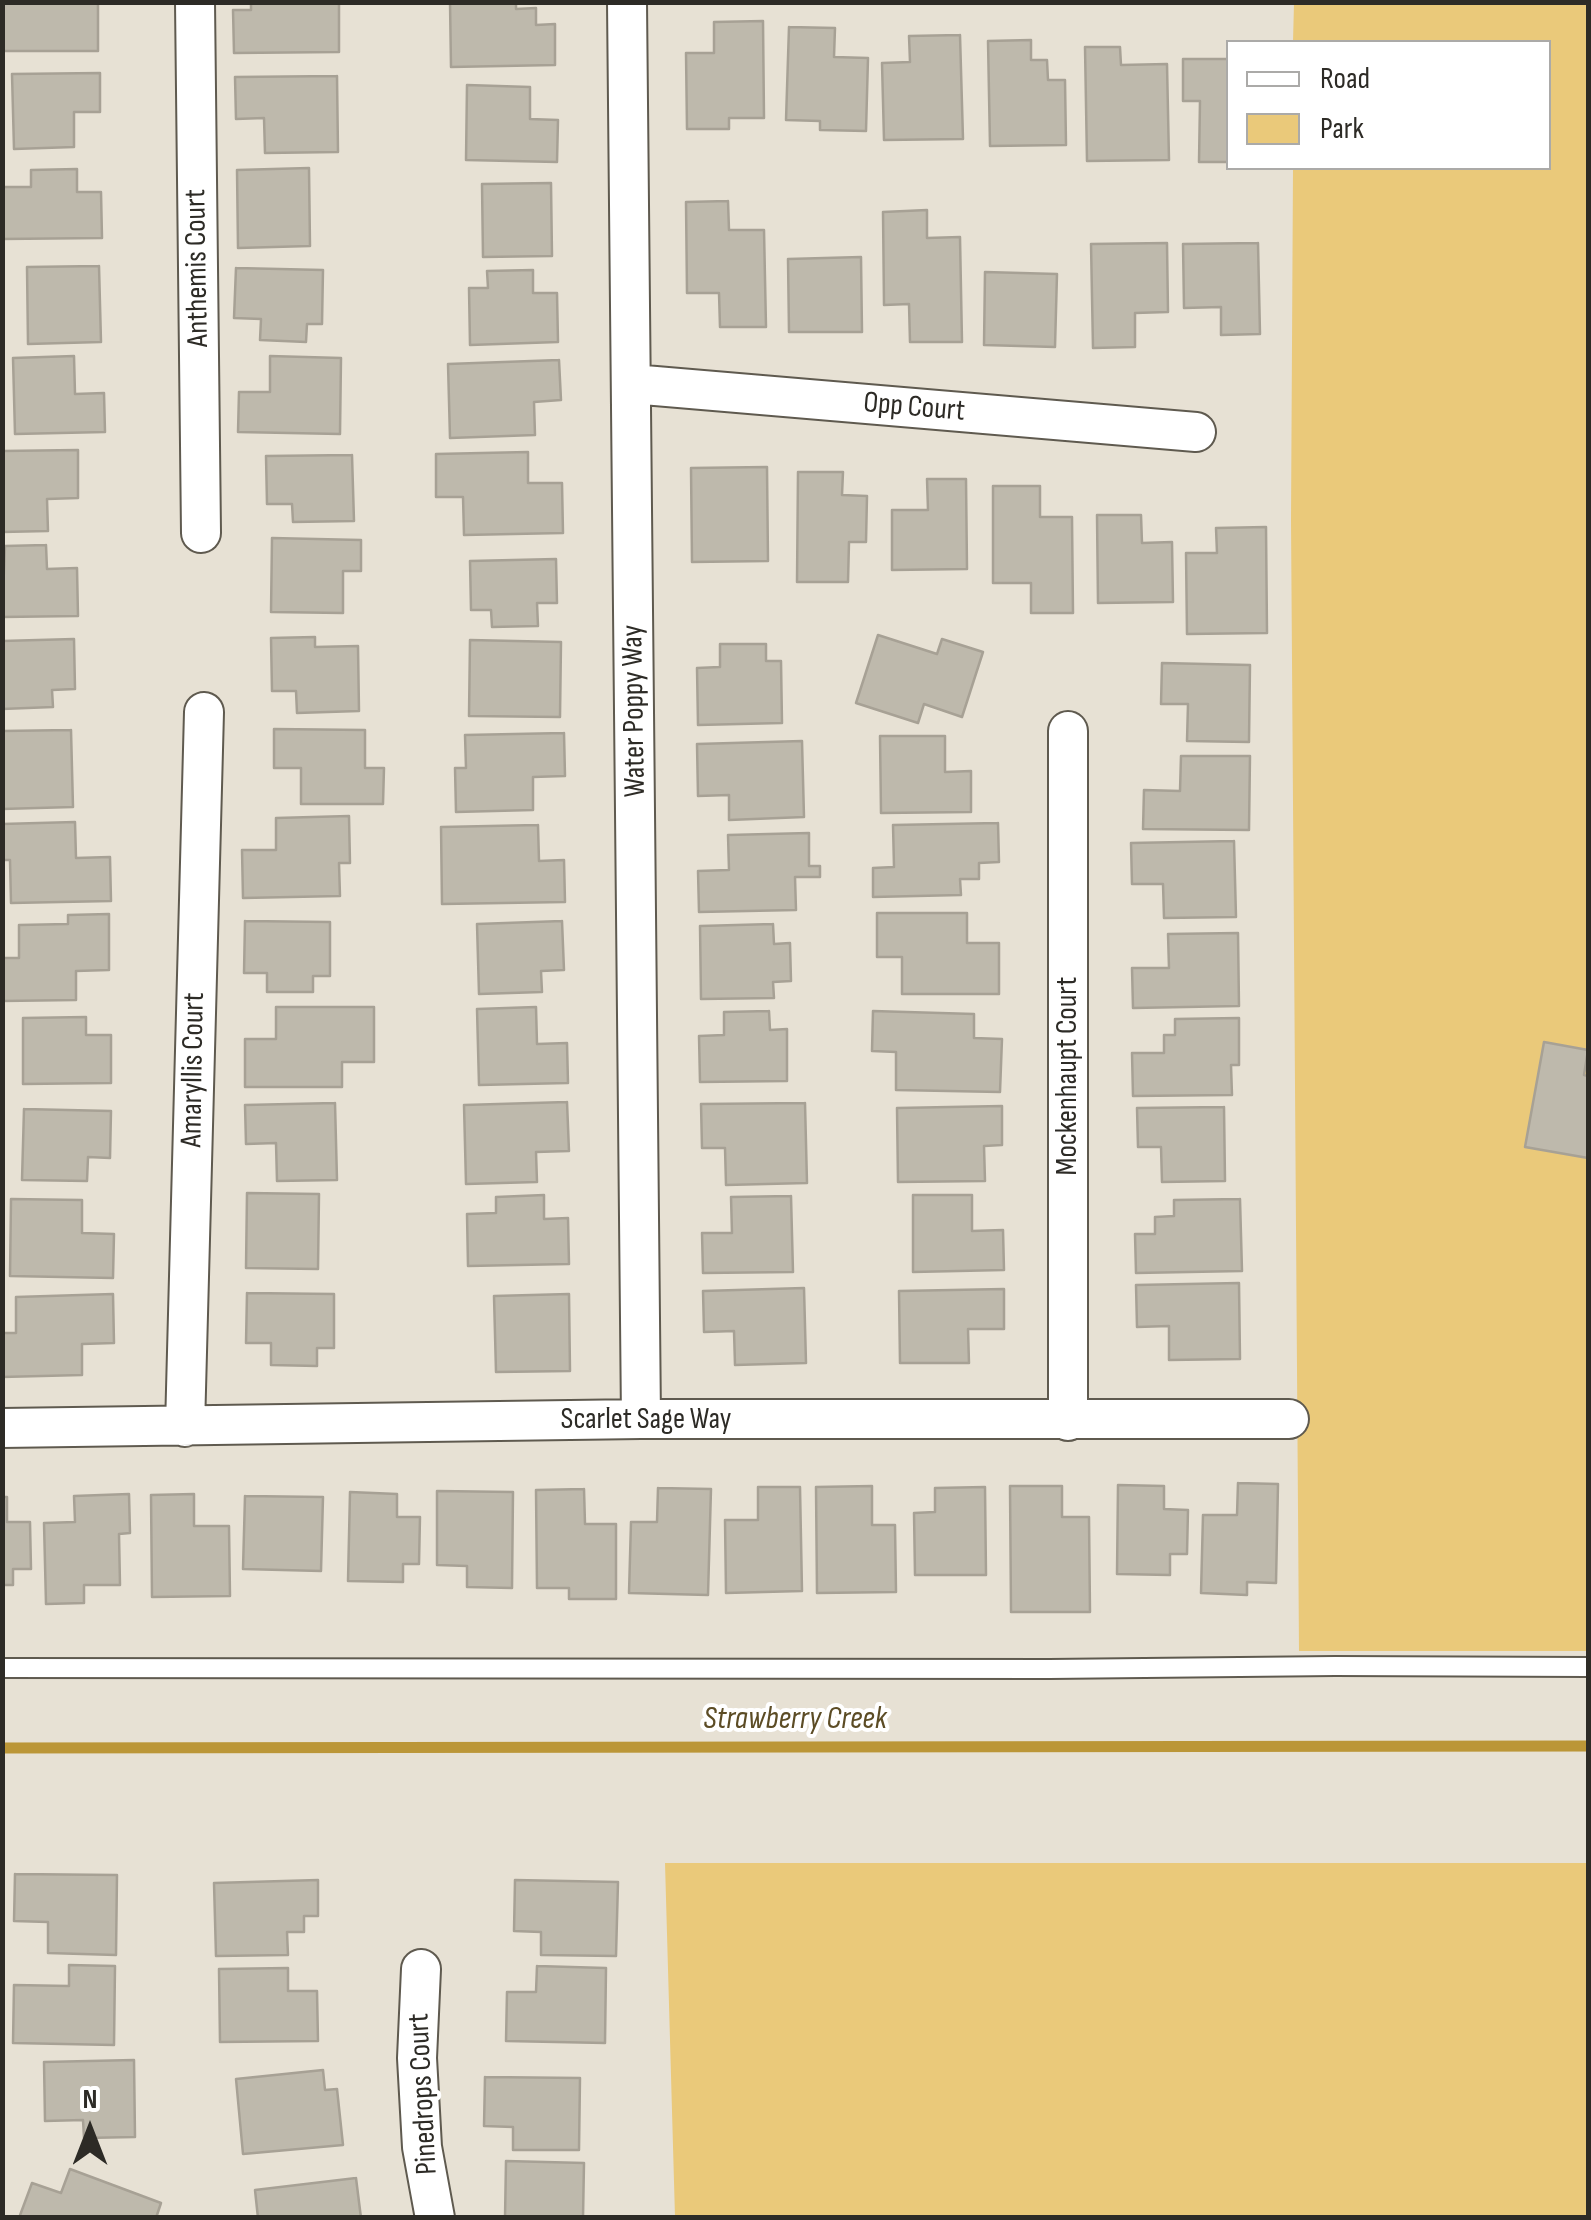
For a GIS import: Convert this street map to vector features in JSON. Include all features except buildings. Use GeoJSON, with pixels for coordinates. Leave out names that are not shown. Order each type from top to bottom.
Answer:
{"type":"FeatureCollection","features":[{"type":"Feature","properties":{"kind":"street","name":"Anthemis Court"},"geometry":{"type":"LineString","coordinates":[[194,2],[201,534]]}},
{"type":"Feature","properties":{"kind":"street","name":"Water Poppy Way"},"geometry":{"type":"LineString","coordinates":[[627,2],[642,1420]]}},
{"type":"Feature","properties":{"kind":"street","name":"Opp Court"},"geometry":{"type":"LineString","coordinates":[[632,384],[1196,432]]}},
{"type":"Feature","properties":{"kind":"street","name":"Amaryllis Court"},"geometry":{"type":"LineString","coordinates":[[185,1427],[204,712]]}},
{"type":"Feature","properties":{"kind":"street","name":"Mockenhaupt Court"},"geometry":{"type":"LineString","coordinates":[[1068,731],[1068,1421]]}},
{"type":"Feature","properties":{"kind":"street","name":"Scarlet Sage Way"},"geometry":{"type":"LineString","coordinates":[[2,1428],[642,1420],[1289,1420]]}},
{"type":"Feature","properties":{"kind":"street","name":"Pinedrops Court"},"geometry":{"type":"LineString","coordinates":[[420,1970],[417,2043],[422,2147],[435,2218]]}},
{"type":"Feature","properties":{"kind":"lane"},"geometry":{"type":"LineString","coordinates":[[2,1668],[1588,1667]]}},
{"type":"Feature","properties":{"kind":"green space"},"geometry":{"type":"Polygon","coordinates":[[[1294,3],[1588,3],[1588,1651],[1299,1651],[1291,520],[1293,170],[1551,170],[1551,40],[1293,40],[1294,3]]]}},
{"type":"Feature","properties":{"kind":"green space"},"geometry":{"type":"Polygon","coordinates":[[[665,1863],[1588,1863],[1588,2217],[675,2217],[665,1863]]]}},
{"type":"Feature","properties":{"kind":"waterway","name":"Strawberry Creek"},"geometry":{"type":"LineString","coordinates":[[2,1748],[1588,1746]]}}]}
